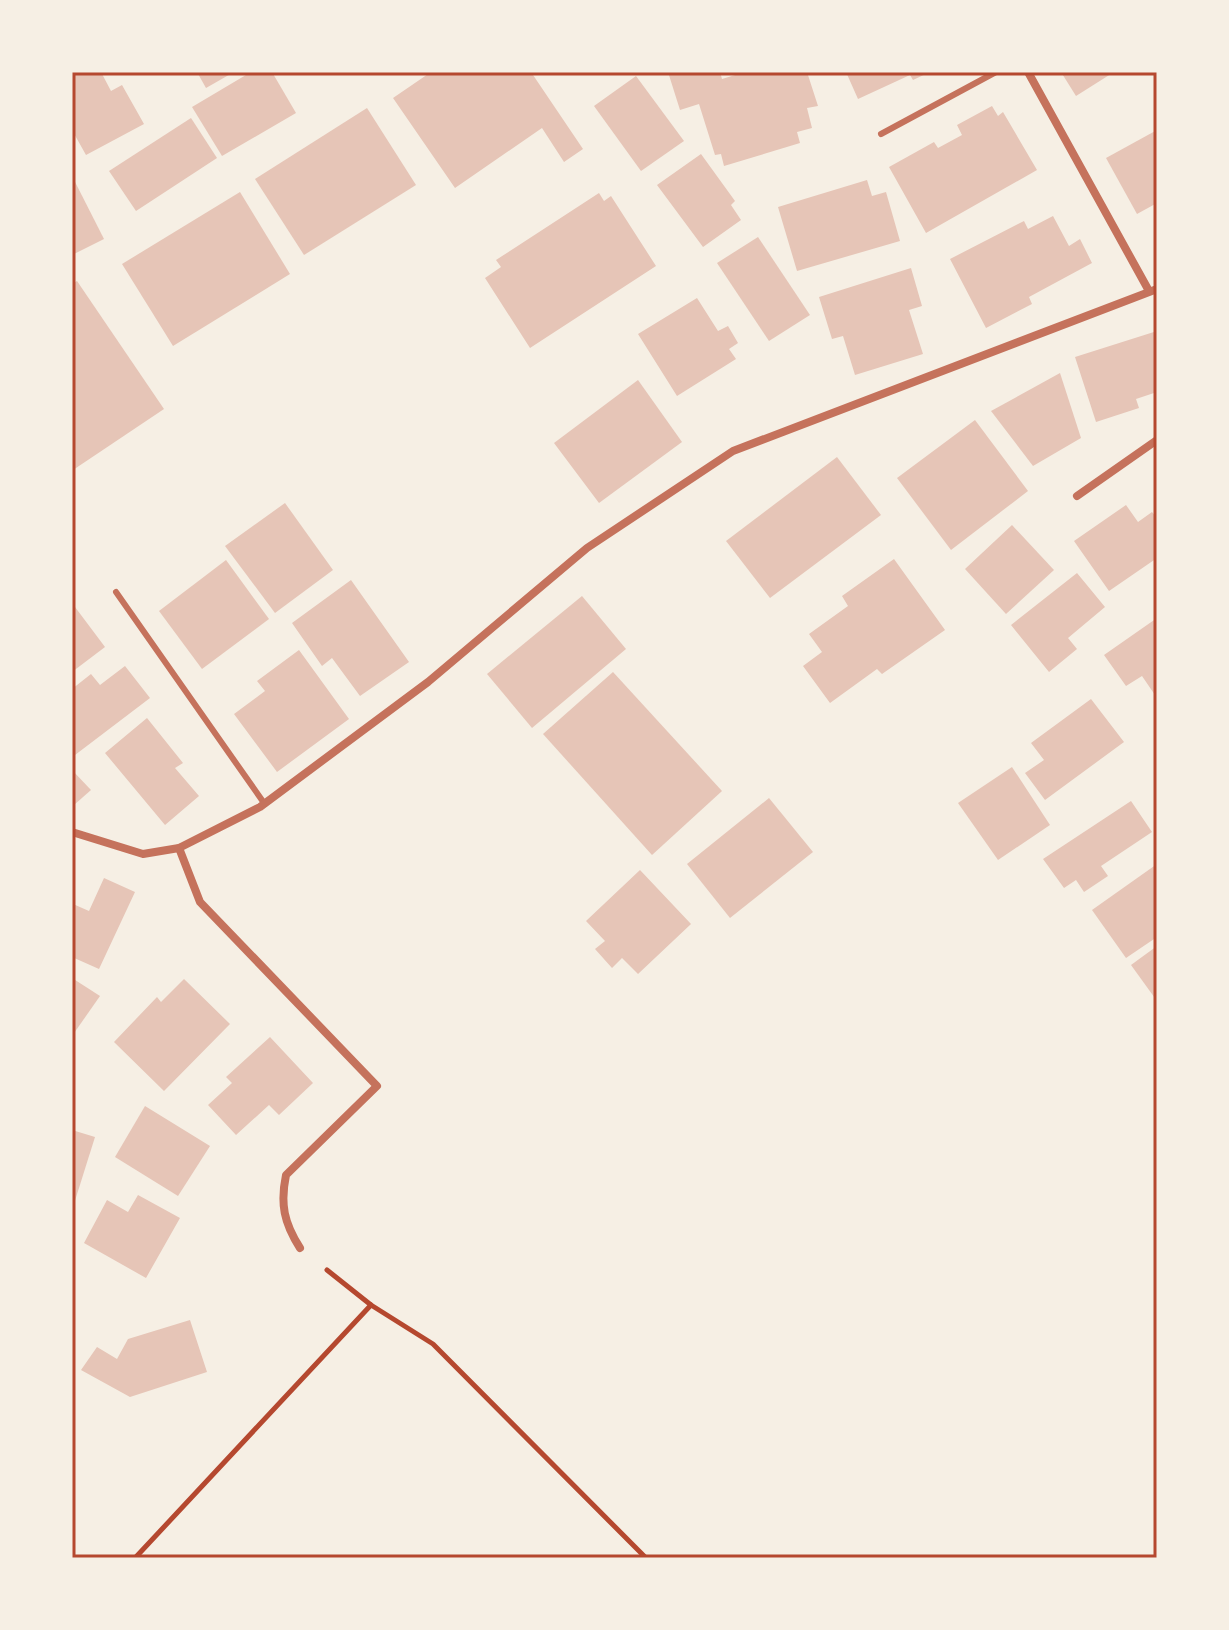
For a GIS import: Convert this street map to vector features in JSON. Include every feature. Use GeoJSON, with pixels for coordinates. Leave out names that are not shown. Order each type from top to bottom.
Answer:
{"type":"FeatureCollection","features":[{"type":"Feature","properties":{"kind":"street"},"geometry":{"type":"LineString","coordinates":[[72,832],[143,854],[179,848],[264,803],[428,682],[587,548],[733,451],[1153,290],[1028,72]]}},
{"type":"Feature","properties":{"kind":"street"},"geometry":{"type":"LineString","coordinates":[[1077,496],[1157,440]]}},
{"type":"Feature","properties":{"kind":"street"},"geometry":{"type":"LineString","coordinates":[[179,848],[200,902],[377,1086],[286,1175],[282,1192],[284,1223],[300,1248]]}},
{"type":"Feature","properties":{"kind":"lane"},"geometry":{"type":"LineString","coordinates":[[881,134],[996,72]]}},
{"type":"Feature","properties":{"kind":"lane"},"geometry":{"type":"LineString","coordinates":[[116,592],[264,803]]}},
{"type":"Feature","properties":{"kind":"path"},"geometry":{"type":"LineString","coordinates":[[300,1248],[371,1305],[433,1344],[646,1558]]}},
{"type":"Feature","properties":{"kind":"path"},"geometry":{"type":"LineString","coordinates":[[135,1558],[371,1305]]}},
{"type":"Feature","properties":{"kind":"building"},"geometry":{"type":"Polygon","coordinates":[[[72,72],[101,72],[111,91],[122,85],[144,124],[86,155],[72,130],[72,72]]]}},
{"type":"Feature","properties":{"kind":"building"},"geometry":{"type":"Polygon","coordinates":[[[197,72],[234,72],[206,88],[197,72]]]}},
{"type":"Feature","properties":{"kind":"building"},"geometry":{"type":"Polygon","coordinates":[[[251,72],[272,72],[296,113],[222,156],[192,107],[251,72]]]}},
{"type":"Feature","properties":{"kind":"building"},"geometry":{"type":"Polygon","coordinates":[[[431,72],[531,72],[583,149],[564,162],[542,128],[455,188],[393,98],[431,72]]]}},
{"type":"Feature","properties":{"kind":"building"},"geometry":{"type":"Polygon","coordinates":[[[668,72],[720,72],[722,79],[745,72],[807,72],[818,106],[807,108],[812,128],[797,132],[800,143],[724,166],[721,154],[715,155],[699,104],[680,110],[668,72]]]}},
{"type":"Feature","properties":{"kind":"building"},"geometry":{"type":"Polygon","coordinates":[[[846,72],[930,72],[913,80],[910,75],[858,99],[846,72]]]}},
{"type":"Feature","properties":{"kind":"building"},"geometry":{"type":"Polygon","coordinates":[[[1061,72],[1114,72],[1076,96],[1061,72]]]}},
{"type":"Feature","properties":{"kind":"building"},"geometry":{"type":"Polygon","coordinates":[[[636,76],[684,141],[641,171],[594,106],[636,76]]]}},
{"type":"Feature","properties":{"kind":"building"},"geometry":{"type":"Polygon","coordinates":[[[992,106],[998,116],[1003,112],[1037,170],[926,233],[889,167],[934,142],[938,148],[962,135],[957,125],[992,106]]]}},
{"type":"Feature","properties":{"kind":"building"},"geometry":{"type":"Polygon","coordinates":[[[367,108],[416,185],[304,255],[255,179],[367,108]]]}},
{"type":"Feature","properties":{"kind":"building"},"geometry":{"type":"Polygon","coordinates":[[[191,118],[217,158],[136,211],[109,171],[191,118]]]}},
{"type":"Feature","properties":{"kind":"building"},"geometry":{"type":"Polygon","coordinates":[[[1157,130],[1157,203],[1137,214],[1106,158],[1157,130]]]}},
{"type":"Feature","properties":{"kind":"building"},"geometry":{"type":"Polygon","coordinates":[[[701,154],[735,201],[731,205],[741,220],[703,247],[657,185],[701,154]]]}},
{"type":"Feature","properties":{"kind":"building"},"geometry":{"type":"Polygon","coordinates":[[[72,176],[104,239],[72,255],[72,176]]]}},
{"type":"Feature","properties":{"kind":"building"},"geometry":{"type":"Polygon","coordinates":[[[867,180],[872,196],[886,192],[900,241],[797,271],[778,207],[867,180]]]}},
{"type":"Feature","properties":{"kind":"building"},"geometry":{"type":"Polygon","coordinates":[[[240,192],[290,274],[173,346],[122,264],[240,192]]]}},
{"type":"Feature","properties":{"kind":"building"},"geometry":{"type":"Polygon","coordinates":[[[599,193],[604,201],[611,196],[656,266],[530,348],[485,278],[501,267],[496,260],[599,193]]]}},
{"type":"Feature","properties":{"kind":"building"},"geometry":{"type":"Polygon","coordinates":[[[1053,216],[1069,246],[1080,239],[1092,263],[1029,297],[1032,304],[986,328],[950,259],[1024,221],[1028,229],[1053,216]]]}},
{"type":"Feature","properties":{"kind":"building"},"geometry":{"type":"Polygon","coordinates":[[[758,237],[810,315],[769,341],[717,263],[758,237]]]}},
{"type":"Feature","properties":{"kind":"building"},"geometry":{"type":"Polygon","coordinates":[[[911,268],[922,306],[909,310],[923,354],[855,375],[843,336],[832,339],[819,297],[911,268]]]}},
{"type":"Feature","properties":{"kind":"building"},"geometry":{"type":"Polygon","coordinates":[[[77,281],[164,409],[73,470],[72,284],[77,281]]]}},
{"type":"Feature","properties":{"kind":"building"},"geometry":{"type":"Polygon","coordinates":[[[697,298],[718,331],[728,326],[738,343],[729,349],[736,359],[677,396],[638,334],[697,298]]]}},
{"type":"Feature","properties":{"kind":"building"},"geometry":{"type":"Polygon","coordinates":[[[1157,331],[1157,392],[1136,399],[1139,408],[1096,422],[1075,357],[1157,331]]]}},
{"type":"Feature","properties":{"kind":"building"},"geometry":{"type":"Polygon","coordinates":[[[1060,373],[1081,438],[1033,466],[991,411],[1060,373]]]}},
{"type":"Feature","properties":{"kind":"building"},"geometry":{"type":"Polygon","coordinates":[[[638,380],[682,442],[599,503],[554,443],[638,380]]]}},
{"type":"Feature","properties":{"kind":"building"},"geometry":{"type":"Polygon","coordinates":[[[975,420],[1028,491],[951,550],[897,478],[975,420]]]}},
{"type":"Feature","properties":{"kind":"building"},"geometry":{"type":"Polygon","coordinates":[[[837,457],[881,515],[770,598],[726,541],[837,457]]]}},
{"type":"Feature","properties":{"kind":"building"},"geometry":{"type":"Polygon","coordinates":[[[285,503],[333,570],[275,613],[225,546],[285,503]]]}},
{"type":"Feature","properties":{"kind":"building"},"geometry":{"type":"Polygon","coordinates":[[[1126,505],[1138,522],[1152,512],[1157,518],[1157,558],[1109,591],[1074,541],[1126,505]]]}},
{"type":"Feature","properties":{"kind":"building"},"geometry":{"type":"Polygon","coordinates":[[[1012,525],[1054,570],[1006,614],[965,569],[1012,525]]]}},
{"type":"Feature","properties":{"kind":"building"},"geometry":{"type":"Polygon","coordinates":[[[894,559],[945,630],[882,674],[877,669],[830,703],[803,666],[822,652],[809,634],[848,606],[842,596],[894,559]]]}},
{"type":"Feature","properties":{"kind":"building"},"geometry":{"type":"Polygon","coordinates":[[[226,560],[269,619],[202,669],[159,611],[226,560]]]}},
{"type":"Feature","properties":{"kind":"building"},"geometry":{"type":"Polygon","coordinates":[[[1077,573],[1105,607],[1068,638],[1077,649],[1049,672],[1011,625],[1077,573]]]}},
{"type":"Feature","properties":{"kind":"building"},"geometry":{"type":"Polygon","coordinates":[[[351,580],[409,662],[360,696],[332,658],[322,666],[292,623],[351,580]]]}},
{"type":"Feature","properties":{"kind":"building"},"geometry":{"type":"Polygon","coordinates":[[[582,596],[626,649],[532,728],[487,674],[582,596]]]}},
{"type":"Feature","properties":{"kind":"building"},"geometry":{"type":"Polygon","coordinates":[[[72,603],[105,647],[72,672],[72,603]]]}},
{"type":"Feature","properties":{"kind":"building"},"geometry":{"type":"Polygon","coordinates":[[[1157,618],[1157,698],[1142,676],[1126,686],[1104,655],[1157,618]]]}},
{"type":"Feature","properties":{"kind":"building"},"geometry":{"type":"Polygon","coordinates":[[[299,650],[349,719],[277,772],[234,714],[265,691],[257,681],[299,650]]]}},
{"type":"Feature","properties":{"kind":"building"},"geometry":{"type":"Polygon","coordinates":[[[125,666],[150,698],[75,755],[72,750],[72,689],[91,674],[100,685],[125,666]]]}},
{"type":"Feature","properties":{"kind":"building"},"geometry":{"type":"Polygon","coordinates":[[[613,672],[722,791],[652,855],[543,734],[613,672]]]}},
{"type":"Feature","properties":{"kind":"building"},"geometry":{"type":"Polygon","coordinates":[[[1091,699],[1124,742],[1045,800],[1025,773],[1044,760],[1031,743],[1091,699]]]}},
{"type":"Feature","properties":{"kind":"building"},"geometry":{"type":"Polygon","coordinates":[[[147,718],[183,763],[175,768],[199,796],[165,825],[105,753],[147,718]]]}},
{"type":"Feature","properties":{"kind":"building"},"geometry":{"type":"Polygon","coordinates":[[[1012,767],[1050,825],[998,860],[958,803],[1012,767]]]}},
{"type":"Feature","properties":{"kind":"building"},"geometry":{"type":"Polygon","coordinates":[[[72,770],[91,790],[74,805],[72,802],[72,770]]]}},
{"type":"Feature","properties":{"kind":"building"},"geometry":{"type":"Polygon","coordinates":[[[769,798],[813,852],[730,918],[687,864],[769,798]]]}},
{"type":"Feature","properties":{"kind":"building"},"geometry":{"type":"Polygon","coordinates":[[[1131,801],[1152,832],[1101,866],[1108,876],[1084,892],[1076,880],[1064,888],[1043,859],[1131,801]]]}},
{"type":"Feature","properties":{"kind":"building"},"geometry":{"type":"Polygon","coordinates":[[[1157,864],[1157,937],[1126,958],[1092,910],[1157,864]]]}},
{"type":"Feature","properties":{"kind":"building"},"geometry":{"type":"Polygon","coordinates":[[[640,870],[691,924],[638,974],[622,958],[612,968],[595,949],[605,941],[586,921],[640,870]]]}},
{"type":"Feature","properties":{"kind":"building"},"geometry":{"type":"Polygon","coordinates":[[[104,878],[135,892],[99,969],[72,957],[72,907],[73,904],[89,911],[104,878]]]}},
{"type":"Feature","properties":{"kind":"building"},"geometry":{"type":"Polygon","coordinates":[[[1157,946],[1157,1001],[1131,965],[1157,946]]]}},
{"type":"Feature","properties":{"kind":"building"},"geometry":{"type":"Polygon","coordinates":[[[72,978],[100,996],[72,1036],[72,978]]]}},
{"type":"Feature","properties":{"kind":"building"},"geometry":{"type":"Polygon","coordinates":[[[184,979],[230,1024],[164,1091],[114,1042],[157,997],[161,1002],[184,979]]]}},
{"type":"Feature","properties":{"kind":"building"},"geometry":{"type":"Polygon","coordinates":[[[270,1037],[313,1083],[279,1115],[269,1105],[236,1135],[208,1105],[232,1083],[226,1077],[270,1037]]]}},
{"type":"Feature","properties":{"kind":"building"},"geometry":{"type":"Polygon","coordinates":[[[145,1106],[210,1146],[178,1196],[115,1157],[145,1106]]]}},
{"type":"Feature","properties":{"kind":"building"},"geometry":{"type":"Polygon","coordinates":[[[72,1130],[95,1137],[73,1207],[72,1207],[72,1130]]]}},
{"type":"Feature","properties":{"kind":"building"},"geometry":{"type":"Polygon","coordinates":[[[138,1195],[180,1218],[146,1278],[84,1243],[107,1200],[128,1212],[138,1195]]]}},
{"type":"Feature","properties":{"kind":"building"},"geometry":{"type":"Polygon","coordinates":[[[190,1320],[207,1372],[130,1397],[81,1370],[97,1347],[117,1359],[128,1339],[190,1320]]]}}]}
